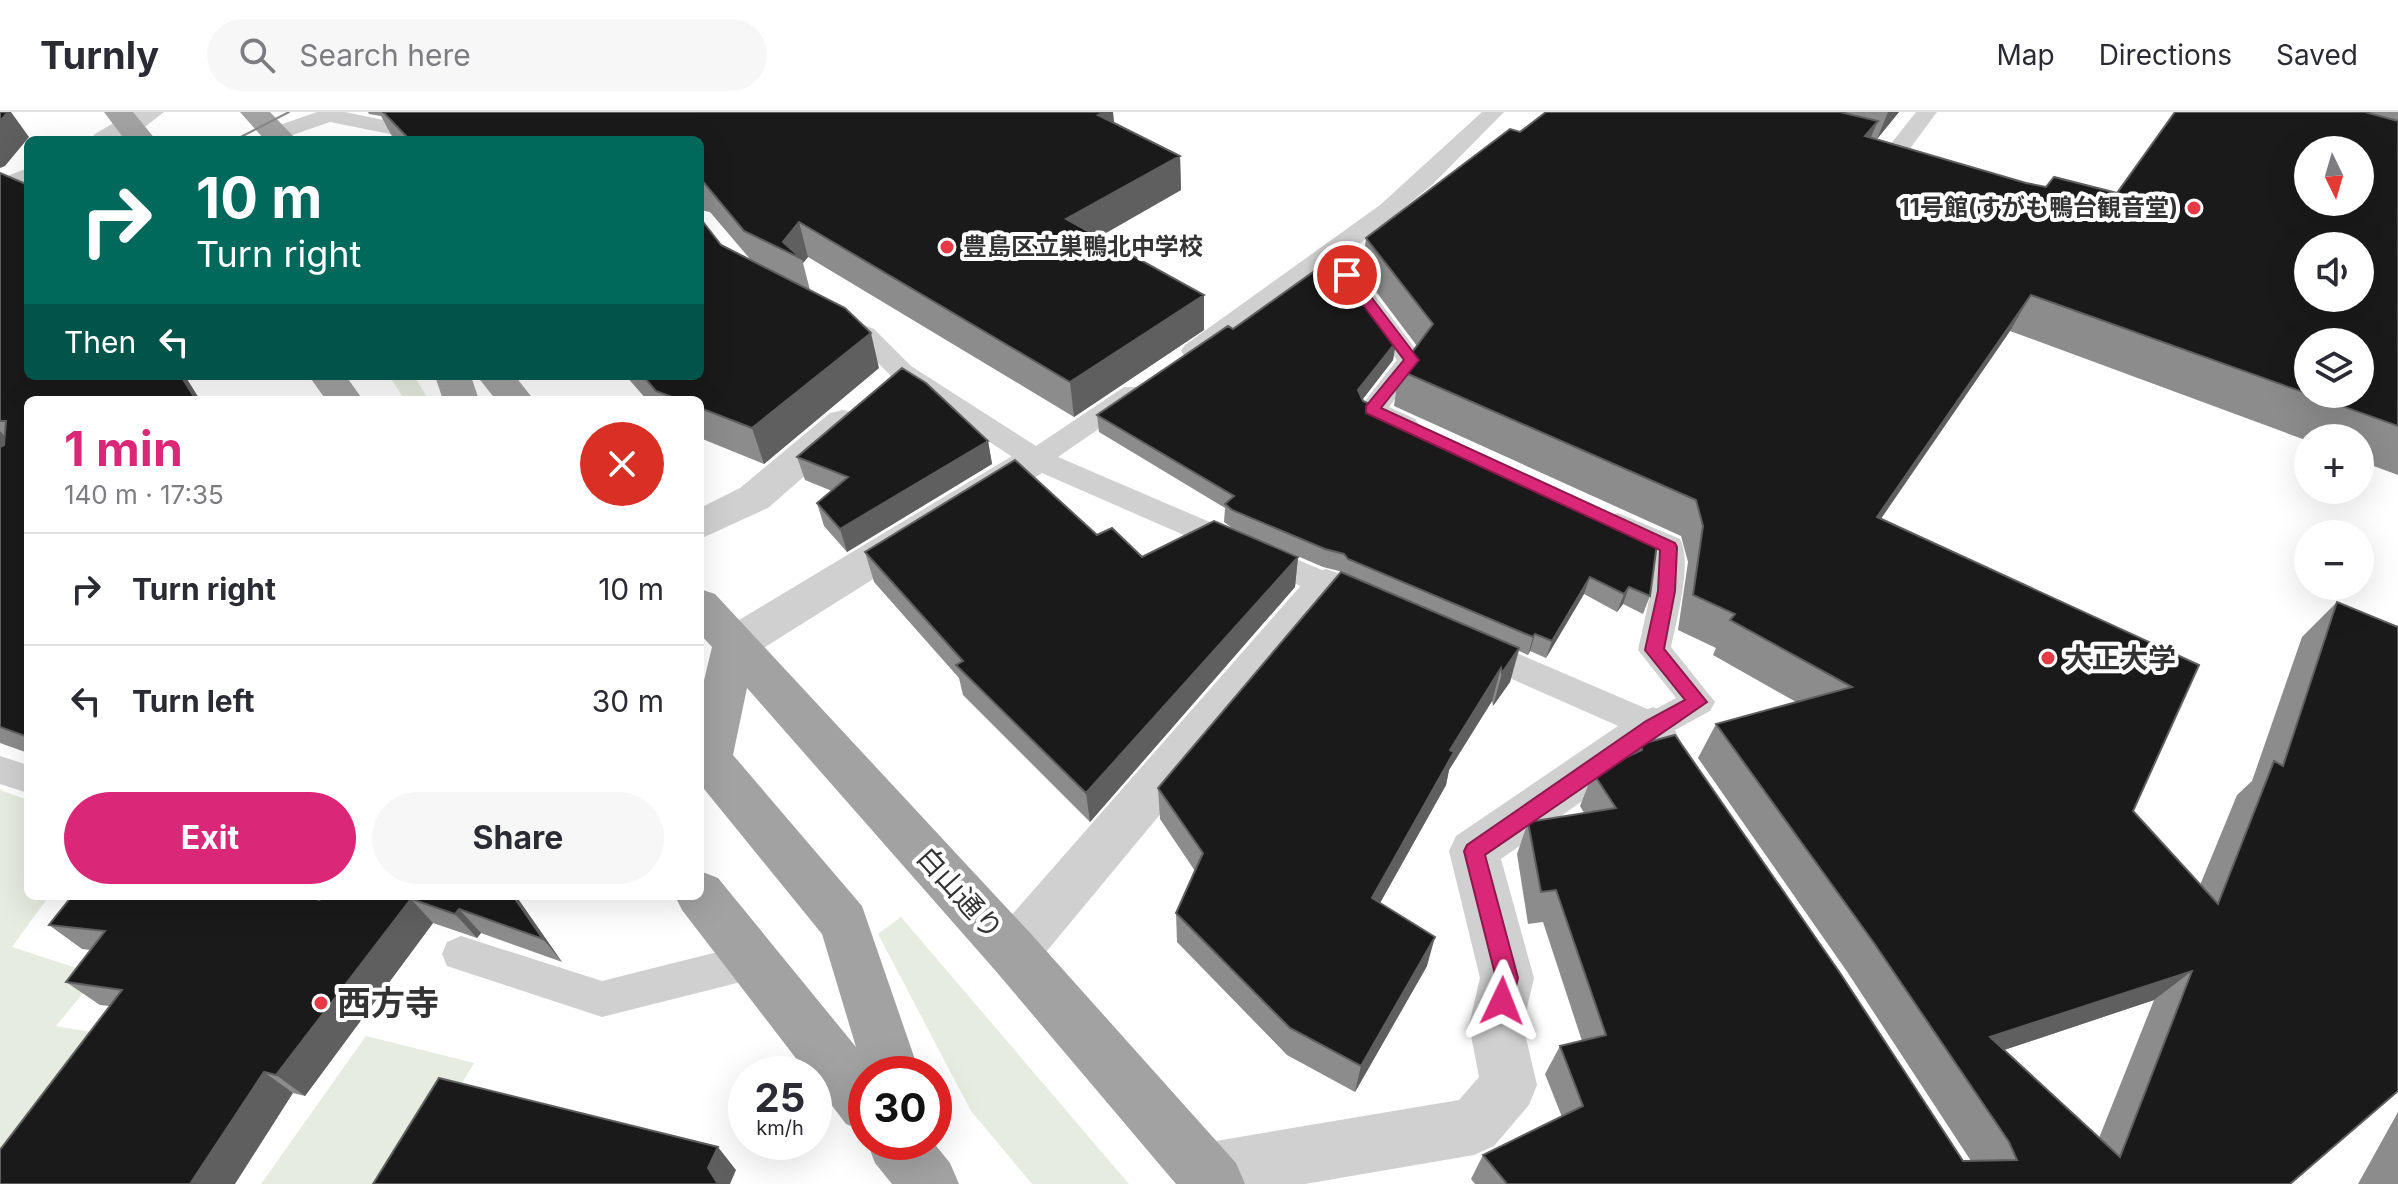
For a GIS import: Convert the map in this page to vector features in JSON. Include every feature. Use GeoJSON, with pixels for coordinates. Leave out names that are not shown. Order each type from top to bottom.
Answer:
{"type":"FeatureCollection","features":[{"type":"Feature","properties":{"kind":"highway"},"geometry":{"type":"LineString","coordinates":[[254,112],[278,136]]}},
{"type":"Feature","properties":{"kind":"highway"},"geometry":{"type":"LineString","coordinates":[[498,380],[512,396]]}},
{"type":"Feature","properties":{"kind":"highway","name":"白山通り"},"geometry":{"type":"LineString","coordinates":[[704,609],[1013,952],[1209,1178]]}},
{"type":"Feature","properties":{"kind":"highway"},"geometry":{"type":"LineString","coordinates":[[735,644],[708,760],[844,923],[886,1056]]}},
{"type":"Feature","properties":{"kind":"highway"},"geometry":{"type":"LineString","coordinates":[[704,899],[848,1081]]}},
{"type":"Feature","properties":{"kind":"street"},"geometry":{"type":"LineString","coordinates":[[0,191],[24,179]]}},
{"type":"Feature","properties":{"kind":"street"},"geometry":{"type":"LineString","coordinates":[[704,523],[754,498],[883,389]]}},
{"type":"Feature","properties":{"kind":"street"},"geometry":{"type":"LineString","coordinates":[[735,644],[1036,459]]}},
{"type":"Feature","properties":{"kind":"street"},"geometry":{"type":"LineString","coordinates":[[1013,952],[1326,585]]}},
{"type":"Feature","properties":{"kind":"street"},"geometry":{"type":"LineString","coordinates":[[1209,1178],[1474,1126],[1509,1085],[1496,1025],[1507,978],[1474,851],[1666,746]]}},
{"type":"Feature","properties":{"kind":"lane"},"geometry":{"type":"LineString","coordinates":[[1179,361],[1331,254],[1457,153],[1494,112]]}},
{"type":"Feature","properties":{"kind":"lane"},"geometry":{"type":"LineString","coordinates":[[1837,140],[1895,153],[1927,112]]}},
{"type":"Feature","properties":{"kind":"lane"},"geometry":{"type":"LineString","coordinates":[[281,136],[329,115],[432,136]]}},
{"type":"Feature","properties":{"kind":"lane"},"geometry":{"type":"LineString","coordinates":[[1331,254],[1411,360],[1372,410],[1428,436]]}},
{"type":"Feature","properties":{"kind":"lane"},"geometry":{"type":"LineString","coordinates":[[811,307],[865,335],[883,389],[1036,459],[1383,609]]}},
{"type":"Feature","properties":{"kind":"lane"},"geometry":{"type":"LineString","coordinates":[[1036,459],[1153,379]]}},
{"type":"Feature","properties":{"kind":"lane"},"geometry":{"type":"LineString","coordinates":[[1454,640],[1666,746],[1698,702],[1654,650],[1666,591],[1669,547],[1598,514]]}},
{"type":"Feature","properties":{"kind":"lane"},"geometry":{"type":"LineString","coordinates":[[0,770],[24,778]]}},
{"type":"Feature","properties":{"kind":"lane"},"geometry":{"type":"LineString","coordinates":[[461,954],[602,999],[753,961]]}},
{"type":"Feature","properties":{"kind":"shaded area"},"geometry":{"type":"Polygon","coordinates":[[[392,380],[416,380],[426,396],[402,396],[392,380]]]}},
{"type":"Feature","properties":{"kind":"shaded area"},"geometry":{"type":"Polygon","coordinates":[[[0,790],[24,799],[24,900],[46,900],[12,947],[98,975],[56,1026],[113,1036],[0,1184],[0,790]]]}},
{"type":"Feature","properties":{"kind":"shaded area"},"geometry":{"type":"Polygon","coordinates":[[[901,917],[1129,1184],[1032,1184],[971,1111],[952,1075],[952,1056],[942,1056],[878,934],[901,917]]]}},
{"type":"Feature","properties":{"kind":"shaded area"},"geometry":{"type":"Polygon","coordinates":[[[366,1036],[474,1063],[402,1184],[261,1184],[366,1036]]]}},
{"type":"Feature","properties":{"kind":"building"},"geometry":{"type":"Polygon","coordinates":[[[383,112],[1105,112],[1098,115],[1180,156],[1066,219],[1204,295],[1070,382],[799,222],[783,242],[802,259],[744,231],[704,183],[704,136],[406,136],[383,112]]]}},
{"type":"Feature","properties":{"kind":"building","name":"大正大学"},"geometry":{"type":"Polygon","coordinates":[[[1546,112],[1840,112],[1878,121],[1865,136],[2026,183],[2046,187],[2054,177],[2117,193],[2175,112],[2365,112],[2398,121],[2398,426],[2347,408],[2374,408],[2374,328],[2294,328],[2294,389],[2031,295],[1877,517],[2199,665],[2133,811],[2218,904],[2274,761],[2283,766],[2337,602],[2398,627],[2398,1091],[2290,1184],[1507,1184],[1483,1155],[1583,1106],[1560,1046],[1606,1035],[1556,890],[1541,892],[1528,822],[1616,808],[1593,773],[1642,750],[1641,744],[1675,735],[1840,973],[1963,1161],[2017,1160],[2009,1142],[1874,943],[1716,724],[1852,687],[1730,620],[1735,614],[1693,595],[1703,526],[1696,500],[1399,370],[1433,324],[1366,238],[1510,129],[1520,132],[1546,112]],[[2192,971],[1990,1037],[2120,1157],[2192,971]]]}},
{"type":"Feature","properties":{"kind":"building"},"geometry":{"type":"Polygon","coordinates":[[[0,173],[24,183],[24,380],[184,380],[194,396],[24,396],[24,736],[0,727],[0,447],[4,445],[6,421],[0,421],[0,173]]]}},
{"type":"Feature","properties":{"kind":"building"},"geometry":{"type":"Polygon","coordinates":[[[704,223],[721,245],[845,308],[871,333],[752,428],[704,410],[704,396],[669,396],[656,391],[646,380],[704,380],[704,223]]]}},
{"type":"Feature","properties":{"kind":"building"},"geometry":{"type":"Polygon","coordinates":[[[1316,270],[1334,279],[1343,272],[1396,342],[1358,390],[1363,401],[1658,536],[1650,596],[1629,587],[1624,594],[1590,577],[1552,641],[1535,634],[1533,637],[1348,559],[1344,554],[1232,510],[1225,504],[1234,496],[1097,415],[1228,326],[1233,329],[1316,270]]]}},
{"type":"Feature","properties":{"kind":"building"},"geometry":{"type":"Polygon","coordinates":[[[902,368],[926,383],[988,441],[840,529],[817,503],[848,477],[797,457],[902,368]]]}},
{"type":"Feature","properties":{"kind":"building"},"geometry":{"type":"Polygon","coordinates":[[[1015,460],[1097,535],[1112,528],[1142,557],[1214,521],[1298,557],[1086,793],[956,665],[963,661],[865,552],[1015,460]]]}},
{"type":"Feature","properties":{"kind":"building"},"geometry":{"type":"Polygon","coordinates":[[[1341,572],[1519,648],[1502,673],[1501,668],[1450,750],[1454,752],[1372,898],[1435,937],[1361,1066],[1290,1028],[1176,913],[1203,853],[1158,788],[1341,572]]]}},
{"type":"Feature","properties":{"kind":"building"},"geometry":{"type":"Polygon","coordinates":[[[69,900],[410,900],[276,1075],[264,1072],[190,1184],[0,1184],[0,1150],[122,990],[66,982],[105,931],[49,925],[69,900]]]}},
{"type":"Feature","properties":{"kind":"building"},"geometry":{"type":"Polygon","coordinates":[[[414,900],[516,900],[543,939],[459,909],[455,914],[414,900]]]}},
{"type":"Feature","properties":{"kind":"building"},"geometry":{"type":"Polygon","coordinates":[[[439,1078],[718,1147],[708,1168],[718,1184],[373,1184],[439,1078]]]}},
{"type":"Feature","properties":{"kind":"tram line"},"geometry":{"type":"LineString","coordinates":[[243,136],[289,112]]}},
{"type":"Feature","properties":{"kind":"place","name":"11号館(すがも鴨台観音堂)"},"geometry":{"type":"Point","coordinates":[2194,208]}},
{"type":"Feature","properties":{"kind":"place","name":"豊島区立巣鴨北中学校"},"geometry":{"type":"Point","coordinates":[947,247]}},
{"type":"Feature","properties":{"kind":"place","name":"大正大学"},"geometry":{"type":"Point","coordinates":[2048,658]}},
{"type":"Feature","properties":{"kind":"place","name":"西方寺"},"geometry":{"type":"Point","coordinates":[321,1003]}},
{"type":"Feature","properties":{"kind":"route"},"geometry":{"type":"LineString","coordinates":[[1347,275],[1411,360],[1372,410],[1669,547],[1666,591],[1654,650],[1698,702],[1653,726],[1474,851],[1507,978],[1502,1001]]}}]}
